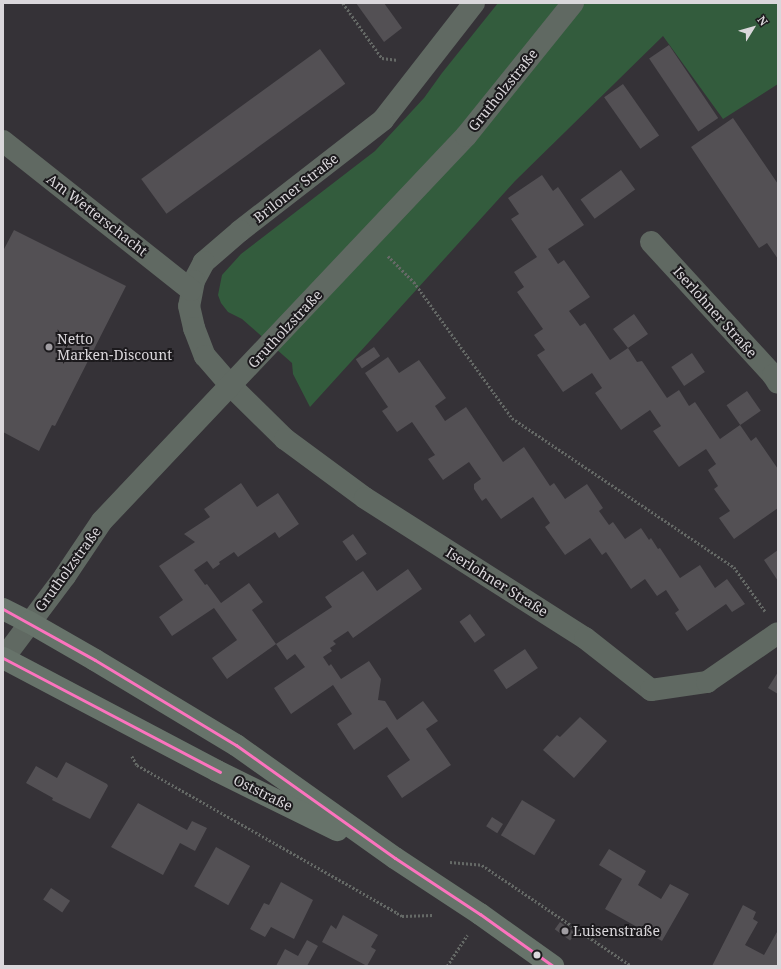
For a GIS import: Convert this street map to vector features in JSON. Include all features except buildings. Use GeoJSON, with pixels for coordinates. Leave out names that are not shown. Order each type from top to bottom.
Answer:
{"type":"FeatureCollection","features":[{"type":"Feature","properties":{"kind":"main road","name":"Oststraße"},"geometry":{"type":"LineString","coordinates":[[3,609],[29,622],[236,745],[395,858],[480,914],[553,966]]}},
{"type":"Feature","properties":{"kind":"main road","name":"Oststraße"},"geometry":{"type":"LineString","coordinates":[[3,658],[217,770],[395,858]]}},
{"type":"Feature","properties":{"kind":"street","name":"Briloner Straße"},"geometry":{"type":"LineString","coordinates":[[231,386],[205,356],[194,328],[188,306],[191,290],[204,262],[240,231],[383,120],[474,3]]}},
{"type":"Feature","properties":{"kind":"street","name":"Grutholzstraße"},"geometry":{"type":"LineString","coordinates":[[3,658],[65,576],[102,521],[466,136],[572,3]]}},
{"type":"Feature","properties":{"kind":"street","name":"Am Wetterschacht"},"geometry":{"type":"LineString","coordinates":[[3,141],[191,290]]}},
{"type":"Feature","properties":{"kind":"street","name":"Iserlohner Straße"},"geometry":{"type":"LineString","coordinates":[[651,242],[773,375],[778,383]]}},
{"type":"Feature","properties":{"kind":"street","name":"Iserlohner Straße"},"geometry":{"type":"LineString","coordinates":[[231,386],[285,439],[365,498],[585,638],[651,690],[707,682],[774,625]]}},
{"type":"Feature","properties":{"kind":"path"},"geometry":{"type":"LineString","coordinates":[[342,3],[382,58],[426,65]]}},
{"type":"Feature","properties":{"kind":"path"},"geometry":{"type":"LineString","coordinates":[[370,236],[414,282],[512,418],[734,567],[774,625]]}},
{"type":"Feature","properties":{"kind":"path"},"geometry":{"type":"LineString","coordinates":[[130,752],[137,765],[396,913],[402,916],[441,915]]}},
{"type":"Feature","properties":{"kind":"path"},"geometry":{"type":"LineString","coordinates":[[443,862],[482,865],[632,966]]}},
{"type":"Feature","properties":{"kind":"path"},"geometry":{"type":"LineString","coordinates":[[447,966],[480,914]]}},
{"type":"Feature","properties":{"kind":"green space"},"geometry":{"type":"Polygon","coordinates":[[[498,3],[778,3],[778,84],[723,119],[663,36],[515,181],[310,407],[293,374],[292,363],[242,319],[228,312],[221,303],[218,295],[222,275],[241,254],[375,151],[424,98],[498,3]]]}},
{"type":"Feature","properties":{"kind":"transit line"},"geometry":{"type":"LineString","coordinates":[[3,609],[95,660],[236,745],[395,858],[480,914],[553,966]]}},
{"type":"Feature","properties":{"kind":"transit line"},"geometry":{"type":"LineString","coordinates":[[3,658],[220,772]]}},
{"type":"Feature","properties":{"kind":"place","name":"Netto Marken-Discount"},"geometry":{"type":"Point","coordinates":[49,347]}},
{"type":"Feature","properties":{"kind":"place","name":"Luisenstraße"},"geometry":{"type":"Point","coordinates":[565,931]}}]}
